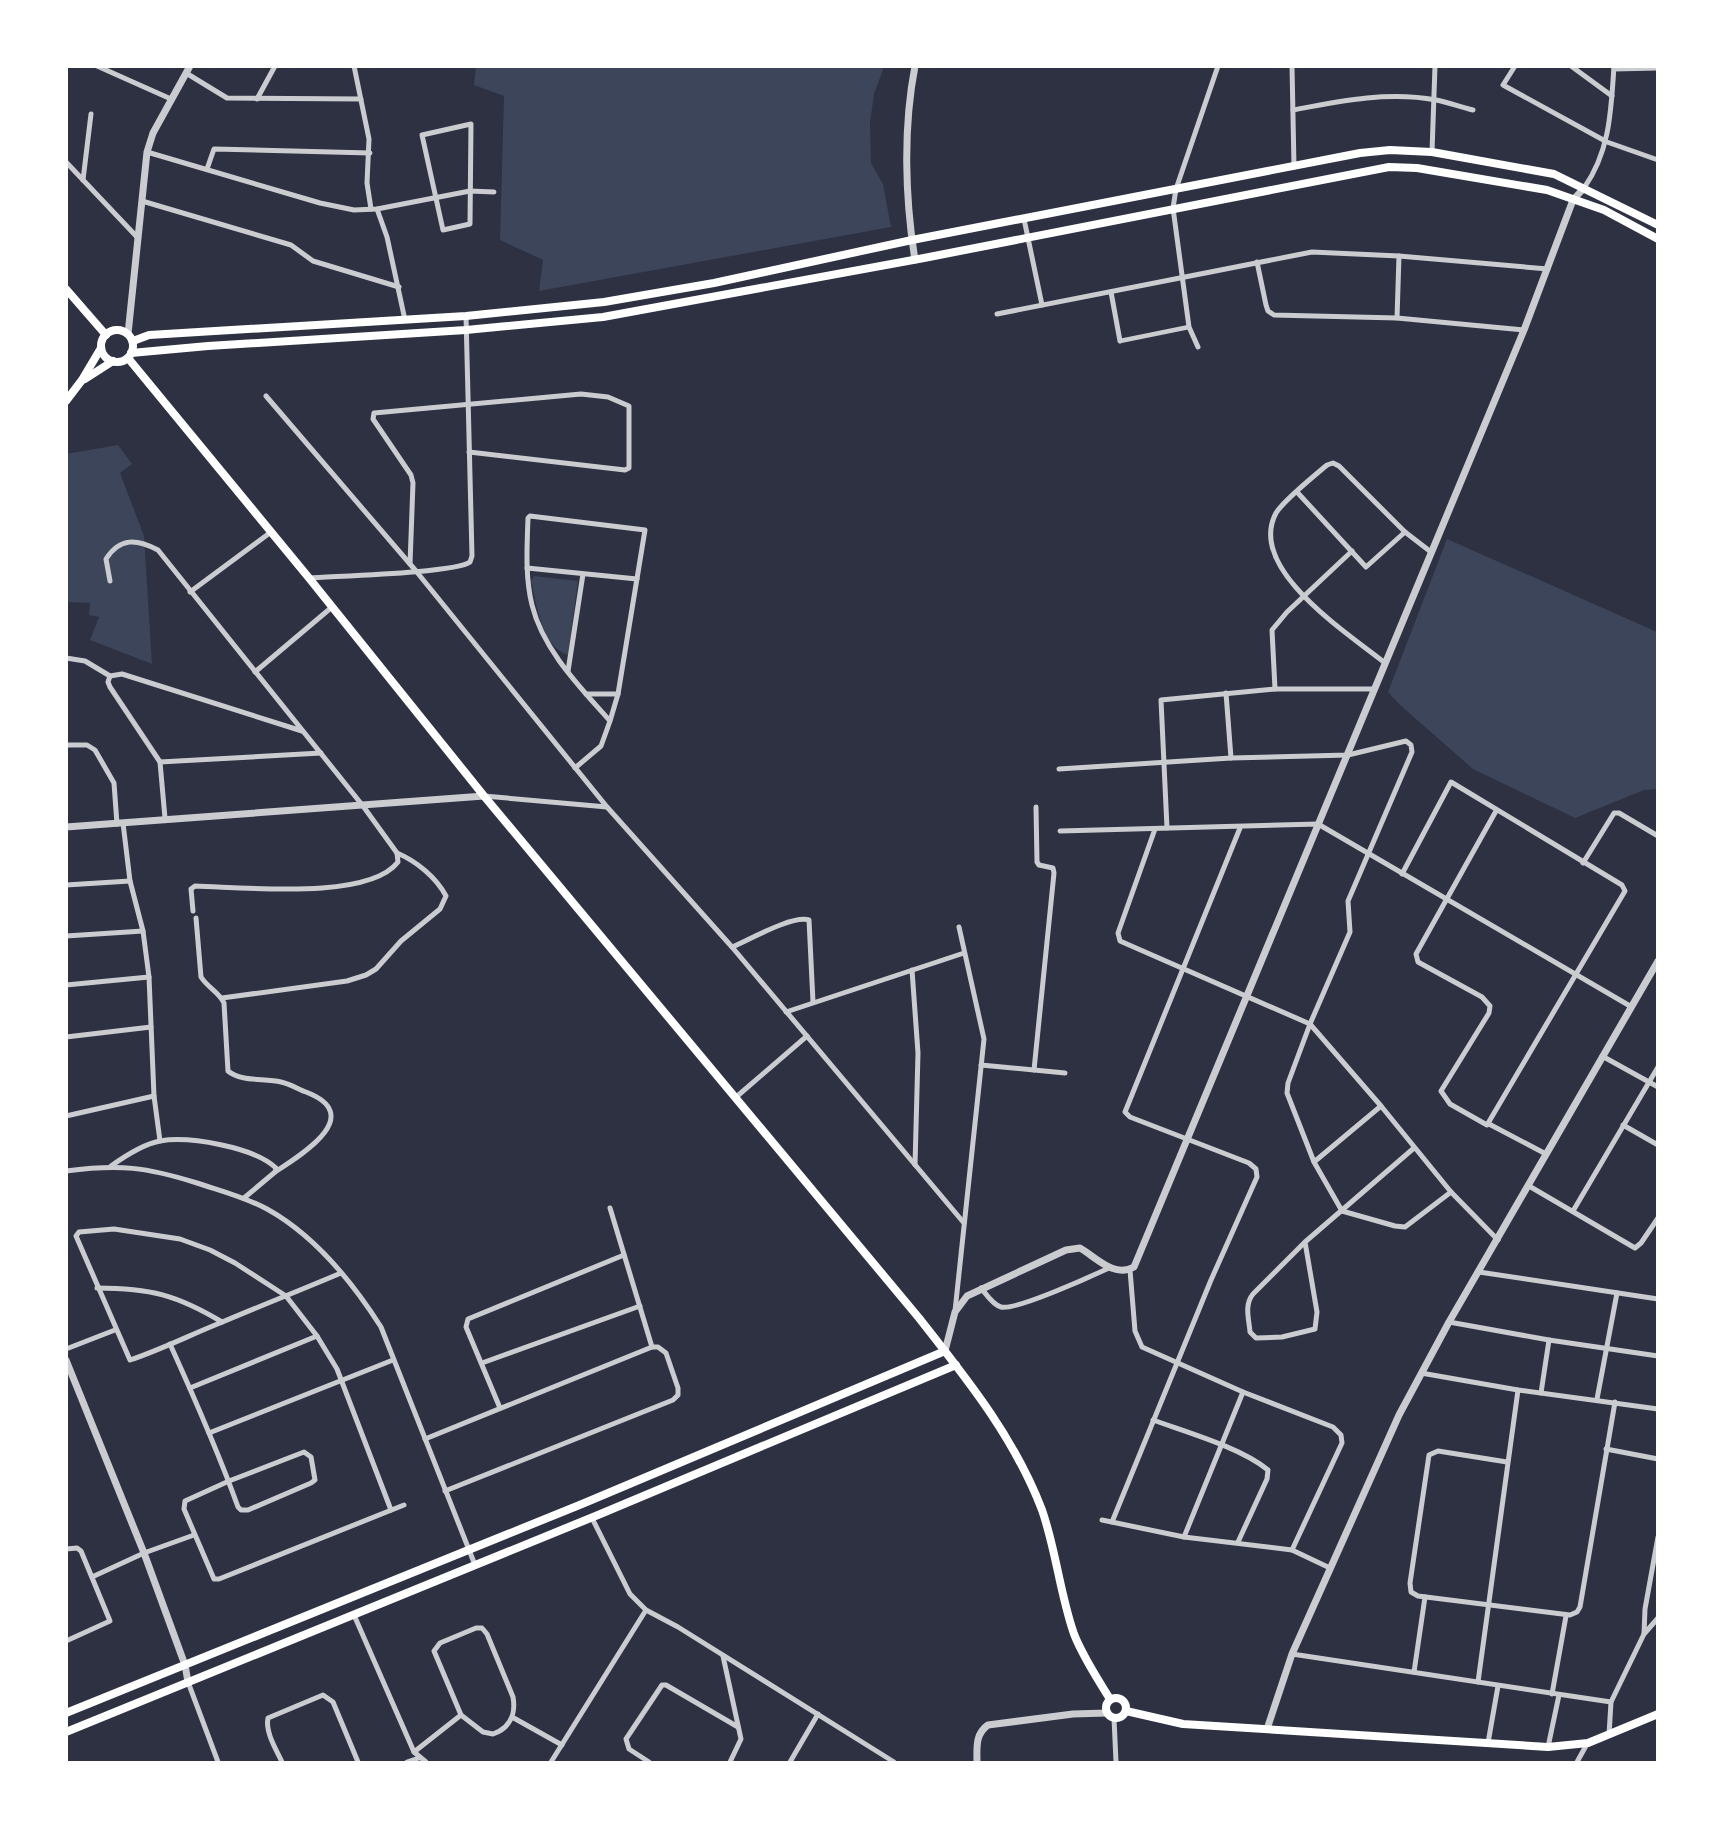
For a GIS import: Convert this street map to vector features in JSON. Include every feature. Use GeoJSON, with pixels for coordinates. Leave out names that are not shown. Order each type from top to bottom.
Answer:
{"type":"FeatureCollection","features":[{"type":"Feature","properties":{"kind":"main road"},"geometry":{"type":"LineString","coordinates":[[66,401],[82,380],[106,335],[117,330],[130,337],[550,309],[662,293],[912,240],[1381,150],[1432,152],[1554,174],[1657,225]]}},
{"type":"Feature","properties":{"kind":"main road"},"geometry":{"type":"LineString","coordinates":[[82,380],[113,361],[130,356],[208,346],[467,330],[603,317],[915,260],[1389,167],[1417,168],[1547,190],[1604,210],[1657,239]]}},
{"type":"Feature","properties":{"kind":"main road"},"geometry":{"type":"LineString","coordinates":[[66,289],[106,335]]}},
{"type":"Feature","properties":{"kind":"main road"},"geometry":{"type":"LineString","coordinates":[[130,337],[130,356],[484,796],[945,1351],[1004,1432],[1029,1478],[1046,1524],[1075,1637],[1090,1668],[1110,1699]]}},
{"type":"Feature","properties":{"kind":"main road"},"geometry":{"type":"LineString","coordinates":[[101,348],[113,361]]}},
{"type":"Feature","properties":{"kind":"main road"},"geometry":{"type":"LineString","coordinates":[[66,1713],[721,1446],[945,1351]]}},
{"type":"Feature","properties":{"kind":"main road"},"geometry":{"type":"LineString","coordinates":[[66,1732],[592,1518],[956,1366]]}},
{"type":"Feature","properties":{"kind":"main road"},"geometry":{"type":"LineString","coordinates":[[797,1414],[804,1430]]}},
{"type":"Feature","properties":{"kind":"main road"},"geometry":{"type":"LineString","coordinates":[[786,1418],[795,1434]]}},
{"type":"Feature","properties":{"kind":"main road"},"geometry":{"type":"LineString","coordinates":[[721,1446],[727,1461]]}},
{"type":"Feature","properties":{"kind":"main road"},"geometry":{"type":"LineString","coordinates":[[1110,1699],[1122,1699],[1126,1711],[1121,1717],[1110,1715],[1106,1706],[1110,1699]]}},
{"type":"Feature","properties":{"kind":"main road"},"geometry":{"type":"LineString","coordinates":[[1126,1711],[1183,1724],[1548,1747],[1588,1743],[1657,1714]]}},
{"type":"Feature","properties":{"kind":"street"},"geometry":{"type":"LineString","coordinates":[[97,66],[171,99]]}},
{"type":"Feature","properties":{"kind":"street"},"geometry":{"type":"LineString","coordinates":[[257,99],[275,66]]}},
{"type":"Feature","properties":{"kind":"street"},"geometry":{"type":"LineString","coordinates":[[354,66],[370,153],[367,183],[374,209],[387,237],[405,320]]}},
{"type":"Feature","properties":{"kind":"street"},"geometry":{"type":"LineString","coordinates":[[915,66],[910,91],[908,159],[915,260]]}},
{"type":"Feature","properties":{"kind":"street"},"geometry":{"type":"LineString","coordinates":[[1198,348],[1189,327],[1173,208],[1176,189],[1217,66]]}},
{"type":"Feature","properties":{"kind":"street"},"geometry":{"type":"LineString","coordinates":[[1294,167],[1292,67],[1301,66]]}},
{"type":"Feature","properties":{"kind":"street"},"geometry":{"type":"LineString","coordinates":[[1432,152],[1435,66]]}},
{"type":"Feature","properties":{"kind":"street"},"geometry":{"type":"LineString","coordinates":[[1515,66],[1503,85],[1606,142],[1657,160]]}},
{"type":"Feature","properties":{"kind":"street"},"geometry":{"type":"LineString","coordinates":[[1571,66],[1612,96]]}},
{"type":"Feature","properties":{"kind":"street"},"geometry":{"type":"LineString","coordinates":[[955,1312],[967,1296],[981,1288],[1072,1248],[1083,1249],[1109,1268],[1121,1271],[1134,1267],[1524,330],[1573,200],[1597,170],[1606,142],[1614,68],[1657,68]]}},
{"type":"Feature","properties":{"kind":"street"},"geometry":{"type":"LineString","coordinates":[[130,337],[137,237],[147,152],[153,133],[188,70],[222,96],[257,99],[360,99]]}},
{"type":"Feature","properties":{"kind":"street"},"geometry":{"type":"LineString","coordinates":[[1293,110],[1363,98],[1397,96],[1435,100],[1473,110]]}},
{"type":"Feature","properties":{"kind":"street"},"geometry":{"type":"LineString","coordinates":[[83,181],[91,114]]}},
{"type":"Feature","properties":{"kind":"street"},"geometry":{"type":"LineString","coordinates":[[471,124],[470,191],[470,225],[443,230],[422,134],[471,124]]}},
{"type":"Feature","properties":{"kind":"street"},"geometry":{"type":"LineString","coordinates":[[207,169],[214,149],[370,153]]}},
{"type":"Feature","properties":{"kind":"street"},"geometry":{"type":"LineString","coordinates":[[147,152],[320,203],[354,210],[374,209],[470,191],[494,192]]}},
{"type":"Feature","properties":{"kind":"street"},"geometry":{"type":"LineString","coordinates":[[66,162],[137,237]]}},
{"type":"Feature","properties":{"kind":"street"},"geometry":{"type":"LineString","coordinates":[[142,201],[291,245],[313,261],[399,287]]}},
{"type":"Feature","properties":{"kind":"street"},"geometry":{"type":"LineString","coordinates":[[1024,219],[1042,305]]}},
{"type":"Feature","properties":{"kind":"street"},"geometry":{"type":"LineString","coordinates":[[998,314],[1312,252],[1399,256],[1548,269]]}},
{"type":"Feature","properties":{"kind":"street"},"geometry":{"type":"LineString","coordinates":[[1397,318],[1399,256]]}},
{"type":"Feature","properties":{"kind":"street"},"geometry":{"type":"LineString","coordinates":[[1257,262],[1265,305],[1274,315],[1397,318],[1524,330]]}},
{"type":"Feature","properties":{"kind":"street"},"geometry":{"type":"LineString","coordinates":[[1111,292],[1120,341],[1189,327]]}},
{"type":"Feature","properties":{"kind":"street"},"geometry":{"type":"LineString","coordinates":[[309,578],[458,567],[470,562],[466,316]]}},
{"type":"Feature","properties":{"kind":"street"},"geometry":{"type":"LineString","coordinates":[[410,564],[413,483],[411,475],[373,419],[373,414],[581,394],[608,397],[626,403],[629,408],[629,468],[625,470],[470,453]]}},
{"type":"Feature","properties":{"kind":"street"},"geometry":{"type":"LineString","coordinates":[[266,396],[416,571],[607,807],[732,947],[964,1223]]}},
{"type":"Feature","properties":{"kind":"street"},"geometry":{"type":"LineString","coordinates":[[1385,663],[1303,597],[1278,563],[1271,527],[1278,510],[1327,465],[1334,463],[1405,532],[1431,552]]}},
{"type":"Feature","properties":{"kind":"street"},"geometry":{"type":"LineString","coordinates":[[1297,492],[1363,565],[1370,566],[1405,532]]}},
{"type":"Feature","properties":{"kind":"street"},"geometry":{"type":"LineString","coordinates":[[575,768],[601,746],[610,721],[618,694],[645,530],[531,515],[528,518],[527,568],[532,608],[547,642],[610,721]]}},
{"type":"Feature","properties":{"kind":"street"},"geometry":{"type":"LineString","coordinates":[[190,592],[271,532]]}},
{"type":"Feature","properties":{"kind":"street"},"geometry":{"type":"LineString","coordinates":[[110,581],[106,559],[113,549],[122,543],[137,541],[158,550],[363,806],[397,853],[398,862],[393,869],[349,885],[323,890],[195,886],[191,889],[201,978],[222,998],[228,1071],[237,1077],[293,1086],[323,1100],[330,1107],[332,1116],[329,1126],[314,1145],[244,1198]]}},
{"type":"Feature","properties":{"kind":"street"},"geometry":{"type":"LineString","coordinates":[[1275,689],[1271,633],[1287,612],[1352,551]]}},
{"type":"Feature","properties":{"kind":"street"},"geometry":{"type":"LineString","coordinates":[[527,568],[637,579]]}},
{"type":"Feature","properties":{"kind":"street"},"geometry":{"type":"LineString","coordinates":[[568,671],[583,574]]}},
{"type":"Feature","properties":{"kind":"street"},"geometry":{"type":"LineString","coordinates":[[255,672],[332,607]]}},
{"type":"Feature","properties":{"kind":"street"},"geometry":{"type":"LineString","coordinates":[[66,658],[85,662],[110,676],[122,674],[302,731]]}},
{"type":"Feature","properties":{"kind":"street"},"geometry":{"type":"LineString","coordinates":[[110,676],[110,687],[160,762],[165,818]]}},
{"type":"Feature","properties":{"kind":"street"},"geometry":{"type":"LineString","coordinates":[[1167,828],[1161,700],[1275,689],[1375,689]]}},
{"type":"Feature","properties":{"kind":"street"},"geometry":{"type":"LineString","coordinates":[[1226,693],[1231,758]]}},
{"type":"Feature","properties":{"kind":"street"},"geometry":{"type":"LineString","coordinates":[[586,694],[618,694]]}},
{"type":"Feature","properties":{"kind":"street"},"geometry":{"type":"LineString","coordinates":[[1059,769],[1231,758],[1348,755],[1406,741],[1411,745],[1412,752],[1348,901],[1350,932],[1310,1024],[1288,1083],[1287,1093],[1314,1162],[1342,1211],[1405,1227],[1451,1192]]}},
{"type":"Feature","properties":{"kind":"street"},"geometry":{"type":"LineString","coordinates":[[66,745],[87,745],[95,750],[114,783],[130,881],[143,931],[149,977],[154,1096],[160,1141]]}},
{"type":"Feature","properties":{"kind":"street"},"geometry":{"type":"LineString","coordinates":[[160,762],[321,753]]}},
{"type":"Feature","properties":{"kind":"street"},"geometry":{"type":"LineString","coordinates":[[1402,874],[1451,782],[1622,885],[1625,891],[1489,1124]]}},
{"type":"Feature","properties":{"kind":"street"},"geometry":{"type":"LineString","coordinates":[[66,827],[484,796],[607,807]]}},
{"type":"Feature","properties":{"kind":"street"},"geometry":{"type":"LineString","coordinates":[[1034,1070],[1055,873],[1053,868],[1039,865],[1037,862],[1036,807]]}},
{"type":"Feature","properties":{"kind":"street"},"geometry":{"type":"LineString","coordinates":[[1496,811],[1416,958],[1418,962],[1482,997],[1490,1006],[1489,1013],[1441,1091],[1445,1100],[1464,1114],[1546,1154]]}},
{"type":"Feature","properties":{"kind":"street"},"geometry":{"type":"LineString","coordinates":[[1583,863],[1614,813],[1619,813],[1657,836]]}},
{"type":"Feature","properties":{"kind":"street"},"geometry":{"type":"LineString","coordinates":[[1060,831],[1318,824],[1630,1006]]}},
{"type":"Feature","properties":{"kind":"street"},"geometry":{"type":"LineString","coordinates":[[1112,1522],[1255,1182],[1256,1169],[1250,1163],[1130,1117],[1125,1112],[1240,828]]}},
{"type":"Feature","properties":{"kind":"street"},"geometry":{"type":"LineString","coordinates":[[1156,829],[1118,937],[1125,945],[1184,967],[1310,1024],[1451,1192],[1498,1240]]}},
{"type":"Feature","properties":{"kind":"street"},"geometry":{"type":"LineString","coordinates":[[222,998],[347,981],[376,969],[401,941],[440,909],[446,896],[415,861],[397,853]]}},
{"type":"Feature","properties":{"kind":"street"},"geometry":{"type":"LineString","coordinates":[[66,885],[130,881]]}},
{"type":"Feature","properties":{"kind":"street"},"geometry":{"type":"LineString","coordinates":[[732,947],[802,918],[809,920],[813,1002]]}},
{"type":"Feature","properties":{"kind":"street"},"geometry":{"type":"LineString","coordinates":[[945,1351],[955,1312],[984,1039],[959,927]]}},
{"type":"Feature","properties":{"kind":"street"},"geometry":{"type":"LineString","coordinates":[[66,936],[143,931]]}},
{"type":"Feature","properties":{"kind":"street"},"geometry":{"type":"LineString","coordinates":[[786,1012],[964,953]]}},
{"type":"Feature","properties":{"kind":"street"},"geometry":{"type":"LineString","coordinates":[[1267,1729],[1292,1654],[1399,1415],[1449,1322],[1657,961]]}},
{"type":"Feature","properties":{"kind":"street"},"geometry":{"type":"LineString","coordinates":[[912,970],[918,1053],[915,1165]]}},
{"type":"Feature","properties":{"kind":"street"},"geometry":{"type":"LineString","coordinates":[[66,985],[149,977]]}},
{"type":"Feature","properties":{"kind":"street"},"geometry":{"type":"LineString","coordinates":[[66,1037],[151,1027]]}},
{"type":"Feature","properties":{"kind":"street"},"geometry":{"type":"LineString","coordinates":[[735,1099],[807,1036]]}},
{"type":"Feature","properties":{"kind":"street"},"geometry":{"type":"LineString","coordinates":[[1602,1056],[1657,1087]]}},
{"type":"Feature","properties":{"kind":"street"},"geometry":{"type":"LineString","coordinates":[[981,1065],[1065,1073]]}},
{"type":"Feature","properties":{"kind":"street"},"geometry":{"type":"LineString","coordinates":[[1573,1210],[1657,1067]]}},
{"type":"Feature","properties":{"kind":"street"},"geometry":{"type":"LineString","coordinates":[[66,1116],[154,1096]]}},
{"type":"Feature","properties":{"kind":"street"},"geometry":{"type":"LineString","coordinates":[[1314,1162],[1381,1106]]}},
{"type":"Feature","properties":{"kind":"street"},"geometry":{"type":"LineString","coordinates":[[1623,1125],[1657,1145]]}},
{"type":"Feature","properties":{"kind":"street"},"geometry":{"type":"LineString","coordinates":[[111,1166],[124,1157],[160,1141],[227,1145],[245,1150],[273,1165],[275,1172]]}},
{"type":"Feature","properties":{"kind":"street"},"geometry":{"type":"LineString","coordinates":[[1305,1242],[1317,1312],[1315,1329],[1282,1337],[1256,1338],[1250,1332],[1248,1300],[1305,1242],[1414,1148]]}},
{"type":"Feature","properties":{"kind":"street"},"geometry":{"type":"LineString","coordinates":[[66,1171],[111,1166],[158,1171],[244,1198],[269,1210],[306,1237],[361,1295],[381,1327],[475,1565]]}},
{"type":"Feature","properties":{"kind":"street"},"geometry":{"type":"LineString","coordinates":[[1529,1186],[1635,1248],[1655,1229],[1657,1218]]}},
{"type":"Feature","properties":{"kind":"street"},"geometry":{"type":"LineString","coordinates":[[610,1208],[652,1347]]}},
{"type":"Feature","properties":{"kind":"street"},"geometry":{"type":"LineString","coordinates":[[341,1273],[286,1296],[222,1322],[134,1359],[128,1359],[76,1234],[82,1231],[114,1229],[180,1239],[210,1250],[286,1296],[317,1336],[342,1380],[391,1510]]}},
{"type":"Feature","properties":{"kind":"street"},"geometry":{"type":"LineString","coordinates":[[500,1408],[466,1322],[472,1316],[624,1255]]}},
{"type":"Feature","properties":{"kind":"street"},"geometry":{"type":"LineString","coordinates":[[981,1288],[997,1306],[1005,1308],[1109,1268]]}},
{"type":"Feature","properties":{"kind":"street"},"geometry":{"type":"LineString","coordinates":[[1130,1270],[1133,1316],[1138,1340],[1144,1349],[1333,1427],[1341,1435],[1342,1443],[1292,1550]]}},
{"type":"Feature","properties":{"kind":"street"},"geometry":{"type":"LineString","coordinates":[[1479,1272],[1657,1299]]}},
{"type":"Feature","properties":{"kind":"street"},"geometry":{"type":"LineString","coordinates":[[97,1288],[132,1288],[166,1294],[193,1304],[222,1322]]}},
{"type":"Feature","properties":{"kind":"street"},"geometry":{"type":"LineString","coordinates":[[1597,1399],[1617,1293]]}},
{"type":"Feature","properties":{"kind":"street"},"geometry":{"type":"LineString","coordinates":[[482,1363],[640,1306]]}},
{"type":"Feature","properties":{"kind":"street"},"geometry":{"type":"LineString","coordinates":[[1449,1322],[1657,1356]]}},
{"type":"Feature","properties":{"kind":"street"},"geometry":{"type":"LineString","coordinates":[[66,1349],[115,1330]]}},
{"type":"Feature","properties":{"kind":"street"},"geometry":{"type":"LineString","coordinates":[[190,1388],[317,1336]]}},
{"type":"Feature","properties":{"kind":"street"},"geometry":{"type":"LineString","coordinates":[[1541,1393],[1549,1340]]}},
{"type":"Feature","properties":{"kind":"street"},"geometry":{"type":"LineString","coordinates":[[170,1344],[209,1433],[229,1481],[238,1507],[244,1511],[317,1478],[311,1457],[304,1452],[229,1481],[185,1501],[184,1509],[214,1579],[404,1505]]}},
{"type":"Feature","properties":{"kind":"street"},"geometry":{"type":"LineString","coordinates":[[425,1439],[652,1347],[658,1347],[666,1353],[678,1388],[678,1395],[673,1400],[445,1491]]}},
{"type":"Feature","properties":{"kind":"street"},"geometry":{"type":"LineString","coordinates":[[66,1360],[144,1553],[218,1762]]}},
{"type":"Feature","properties":{"kind":"street"},"geometry":{"type":"LineString","coordinates":[[209,1433],[393,1360]]}},
{"type":"Feature","properties":{"kind":"street"},"geometry":{"type":"LineString","coordinates":[[1421,1373],[1518,1390],[1657,1409]]}},
{"type":"Feature","properties":{"kind":"street"},"geometry":{"type":"LineString","coordinates":[[1478,1682],[1518,1390]]}},
{"type":"Feature","properties":{"kind":"street"},"geometry":{"type":"LineString","coordinates":[[1184,1537],[1243,1392]]}},
{"type":"Feature","properties":{"kind":"street"},"geometry":{"type":"LineString","coordinates":[[1507,1462],[1437,1451],[1431,1453],[1427,1461],[1411,1592],[1418,1596],[1566,1616],[1577,1612],[1615,1402]]}},
{"type":"Feature","properties":{"kind":"street"},"geometry":{"type":"LineString","coordinates":[[1153,1420],[1221,1446],[1258,1463],[1268,1472],[1238,1542]]}},
{"type":"Feature","properties":{"kind":"street"},"geometry":{"type":"LineString","coordinates":[[1606,1450],[1657,1459]]}},
{"type":"Feature","properties":{"kind":"street"},"geometry":{"type":"LineString","coordinates":[[592,1518],[630,1594],[646,1610],[678,1627],[894,1762]]}},
{"type":"Feature","properties":{"kind":"street"},"geometry":{"type":"LineString","coordinates":[[1102,1520],[1184,1537],[1292,1550],[1330,1567]]}},
{"type":"Feature","properties":{"kind":"street"},"geometry":{"type":"LineString","coordinates":[[92,1577],[144,1553],[194,1535]]}},
{"type":"Feature","properties":{"kind":"street"},"geometry":{"type":"LineString","coordinates":[[1644,1634],[1645,1609],[1657,1537]]}},
{"type":"Feature","properties":{"kind":"street"},"geometry":{"type":"LineString","coordinates":[[66,1549],[77,1548],[81,1551],[110,1621],[66,1641]]}},
{"type":"Feature","properties":{"kind":"street"},"geometry":{"type":"LineString","coordinates":[[1415,1672],[1426,1597]]}},
{"type":"Feature","properties":{"kind":"street"},"geometry":{"type":"LineString","coordinates":[[553,1762],[646,1610]]}},
{"type":"Feature","properties":{"kind":"street"},"geometry":{"type":"LineString","coordinates":[[354,1615],[416,1755],[426,1762]]}},
{"type":"Feature","properties":{"kind":"street"},"geometry":{"type":"LineString","coordinates":[[1552,1694],[1566,1616]]}},
{"type":"Feature","properties":{"kind":"street"},"geometry":{"type":"LineString","coordinates":[[1609,1735],[1611,1702],[1644,1634],[1657,1619]]}},
{"type":"Feature","properties":{"kind":"street"},"geometry":{"type":"LineString","coordinates":[[482,1628],[513,1697],[515,1708],[508,1725],[492,1734],[483,1732],[461,1715],[435,1655],[435,1649],[440,1643],[482,1628]]}},
{"type":"Feature","properties":{"kind":"street"},"geometry":{"type":"LineString","coordinates":[[1292,1654],[1611,1702]]}},
{"type":"Feature","properties":{"kind":"street"},"geometry":{"type":"LineString","coordinates":[[723,1656],[741,1744],[730,1762]]}},
{"type":"Feature","properties":{"kind":"street"},"geometry":{"type":"LineString","coordinates":[[649,1762],[629,1749],[626,1739],[662,1685],[738,1727]]}},
{"type":"Feature","properties":{"kind":"street"},"geometry":{"type":"LineString","coordinates":[[1488,1743],[1499,1686]]}},
{"type":"Feature","properties":{"kind":"street"},"geometry":{"type":"LineString","coordinates":[[282,1762],[270,1733],[268,1718],[323,1695],[333,1702],[358,1762]]}},
{"type":"Feature","properties":{"kind":"street"},"geometry":{"type":"LineString","coordinates":[[1548,1747],[1559,1695]]}},
{"type":"Feature","properties":{"kind":"street"},"geometry":{"type":"LineString","coordinates":[[790,1762],[818,1714]]}},
{"type":"Feature","properties":{"kind":"street"},"geometry":{"type":"LineString","coordinates":[[977,1762],[978,1739],[982,1730],[988,1726],[1073,1714],[1110,1715],[1115,1762]]}},
{"type":"Feature","properties":{"kind":"street"},"geometry":{"type":"LineString","coordinates":[[407,1762],[461,1715]]}},
{"type":"Feature","properties":{"kind":"street"},"geometry":{"type":"LineString","coordinates":[[512,1717],[562,1745]]}},
{"type":"Feature","properties":{"kind":"street"},"geometry":{"type":"LineString","coordinates":[[1577,1762],[1588,1743]]}},
{"type":"Feature","properties":{"kind":"shaded area"},"geometry":{"type":"Polygon","coordinates":[[[476,66],[884,67],[874,94],[870,123],[871,163],[883,184],[891,227],[539,291],[543,260],[500,240],[504,96],[474,85],[476,66]]]}},
{"type":"Feature","properties":{"kind":"shaded area"},"geometry":{"type":"Polygon","coordinates":[[[118,445],[132,464],[120,473],[144,536],[152,664],[90,640],[99,617],[89,615],[90,603],[67,602],[66,454],[118,445]]]}},
{"type":"Feature","properties":{"kind":"shaded area"},"geometry":{"type":"Polygon","coordinates":[[[1447,539],[1657,632],[1657,789],[1644,790],[1575,818],[1473,769],[1388,692],[1447,539]]]}},
{"type":"Feature","properties":{"kind":"shaded area"},"geometry":{"type":"Polygon","coordinates":[[[534,576],[578,581],[568,655],[559,650],[546,634],[531,581],[534,576]]]}}]}
